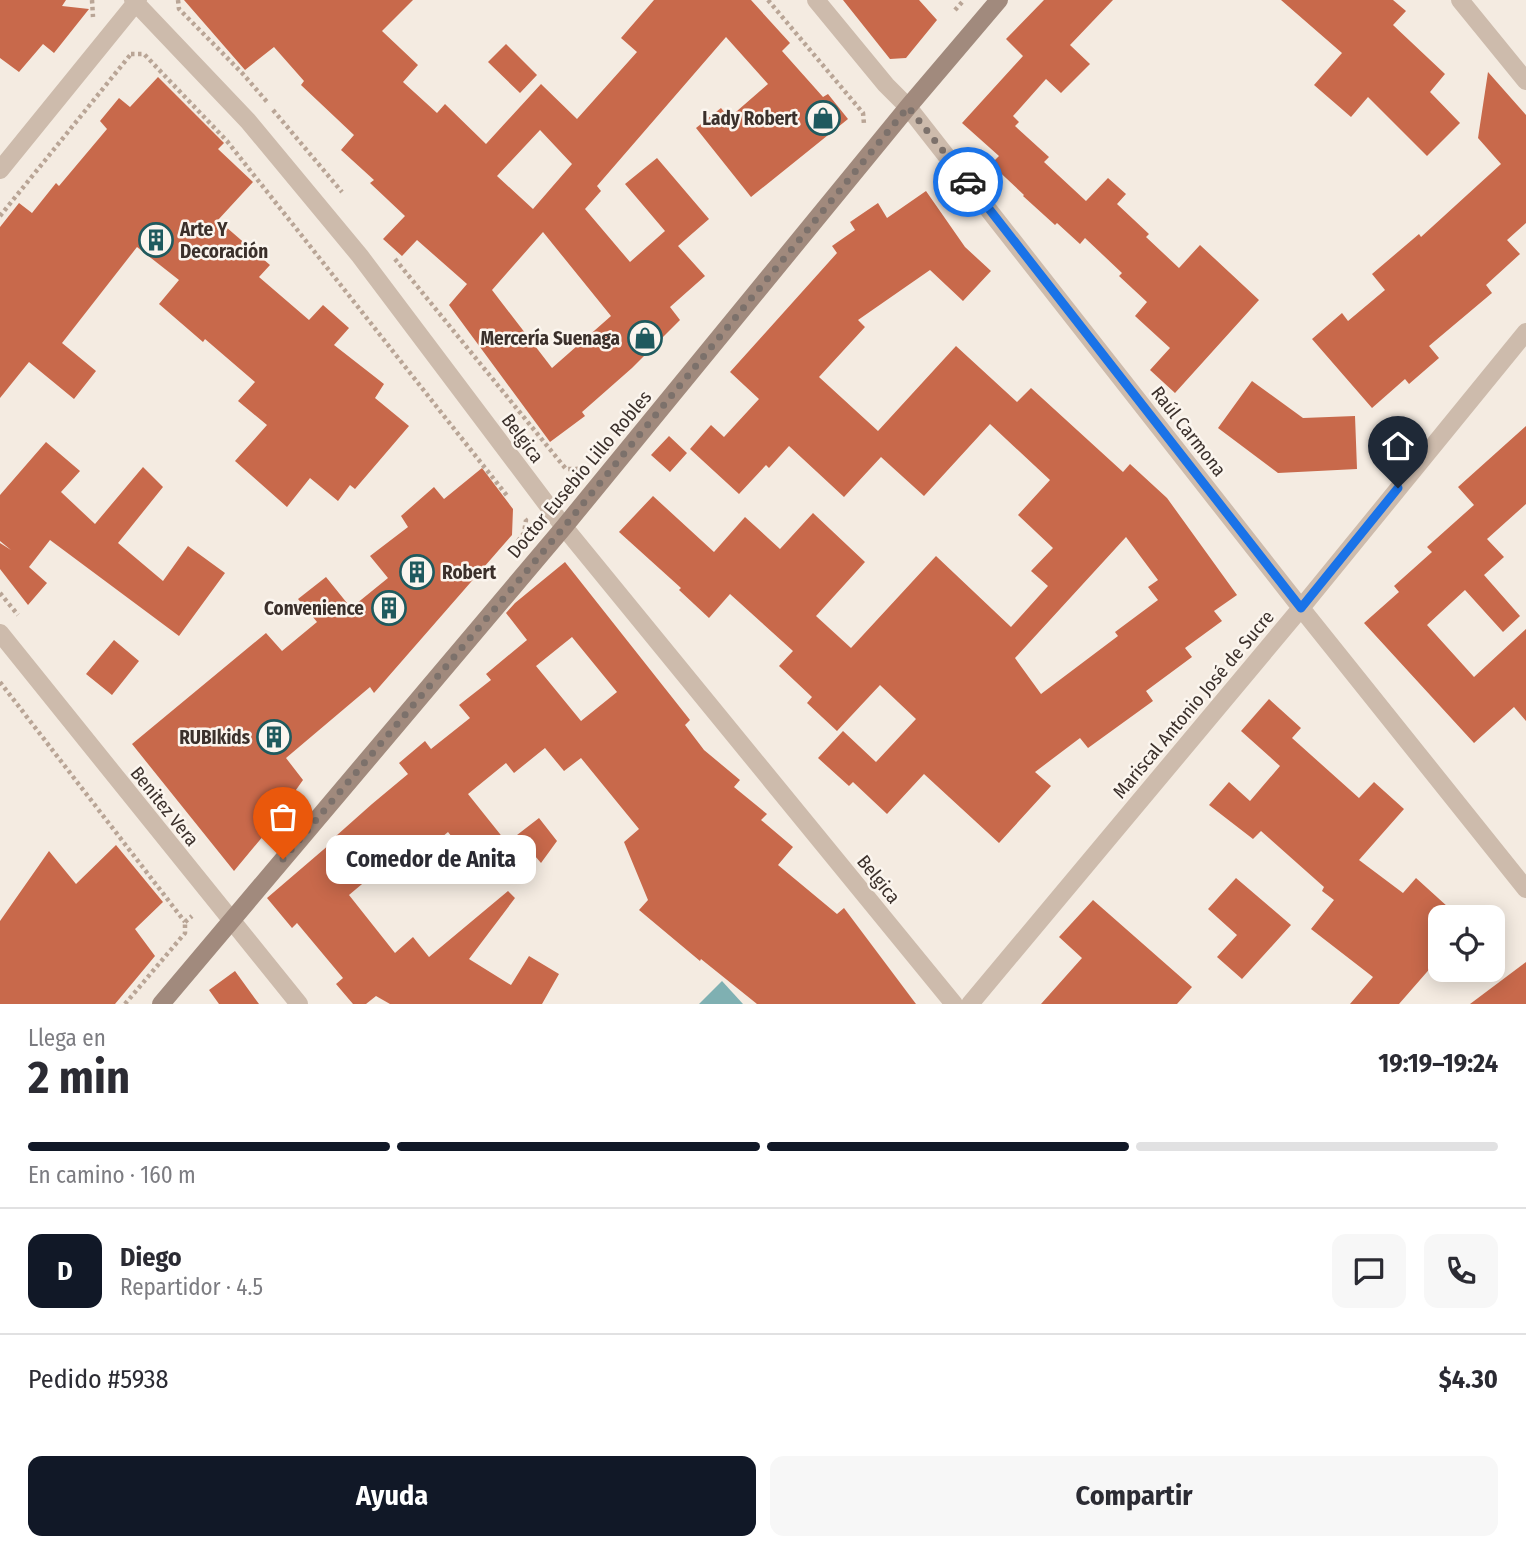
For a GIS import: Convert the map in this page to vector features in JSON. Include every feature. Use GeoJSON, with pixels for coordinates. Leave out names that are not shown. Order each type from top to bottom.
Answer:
{"type":"FeatureCollection","features":[{"type":"Feature","properties":{"kind":"main road","name":"Doctor Eusebio Lillo Robles"},"geometry":{"type":"LineString","coordinates":[[161,1004],[564,527],[999,0]]}},
{"type":"Feature","properties":{"kind":"street","name":"Raúl Carmona"},"geometry":{"type":"LineString","coordinates":[[816,0],[886,85],[908,107],[1301,608],[1526,889]]}},
{"type":"Feature","properties":{"kind":"street"},"geometry":{"type":"LineString","coordinates":[[1460,0],[1526,81]]}},
{"type":"Feature","properties":{"kind":"street"},"geometry":{"type":"LineString","coordinates":[[0,170],[136,1]]}},
{"type":"Feature","properties":{"kind":"street","name":"Belgica"},"geometry":{"type":"LineString","coordinates":[[136,1],[248,121],[360,256],[564,527],[954,1004]]}},
{"type":"Feature","properties":{"kind":"street","name":"Mariscal Antonio José de Sucre"},"geometry":{"type":"LineString","coordinates":[[970,1004],[1301,608],[1526,332]]}},
{"type":"Feature","properties":{"kind":"street","name":"Benitez Vera"},"geometry":{"type":"LineString","coordinates":[[0,633],[299,1004]]}},
{"type":"Feature","properties":{"kind":"path"},"geometry":{"type":"LineString","coordinates":[[93,0],[93,18]]}},
{"type":"Feature","properties":{"kind":"path"},"geometry":{"type":"LineString","coordinates":[[768,0],[865,111],[864,129]]}},
{"type":"Feature","properties":{"kind":"path"},"geometry":{"type":"LineString","coordinates":[[947,20],[964,0]]}},
{"type":"Feature","properties":{"kind":"path"},"geometry":{"type":"LineString","coordinates":[[0,216],[131,54],[145,52],[227,141],[509,498]]}},
{"type":"Feature","properties":{"kind":"path"},"geometry":{"type":"LineString","coordinates":[[578,470],[586,459]]}},
{"type":"Feature","properties":{"kind":"path"},"geometry":{"type":"LineString","coordinates":[[518,509],[526,520],[524,533]]}},
{"type":"Feature","properties":{"kind":"path"},"geometry":{"type":"LineString","coordinates":[[0,681],[185,922],[184,933],[125,1004]]}},
{"type":"Feature","properties":{"kind":"path"},"geometry":{"type":"LineString","coordinates":[[185,922],[192,916]]}},
{"type":"Feature","properties":{"kind":"water"},"geometry":{"type":"Polygon","coordinates":[[[722,981],[743,1004],[699,1004],[722,981]]]}},
{"type":"Feature","properties":{"kind":"building"},"geometry":{"type":"Polygon","coordinates":[[[0,0],[66,0],[62,6],[89,9],[54,53],[43,44],[19,72],[0,58],[0,0]]]}},
{"type":"Feature","properties":{"kind":"building"},"geometry":{"type":"Polygon","coordinates":[[[184,0],[413,0],[382,31],[418,65],[403,82],[437,113],[445,104],[486,144],[541,84],[577,119],[637,52],[621,38],[654,0],[751,0],[790,43],[782,51],[823,97],[828,94],[848,119],[751,197],[696,128],[721,108],[729,118],[768,84],[726,37],[597,186],[601,191],[585,209],[630,262],[665,231],[625,184],[657,158],[709,219],[678,246],[705,276],[670,307],[680,320],[632,368],[582,412],[585,416],[550,442],[449,305],[467,284],[417,240],[402,256],[383,239],[405,216],[370,183],[374,180],[341,150],[354,135],[301,85],[304,81],[274,47],[245,70],[184,0]],[[540,130],[497,176],[533,209],[572,164],[540,130]],[[543,232],[492,290],[552,368],[611,316],[543,232]]]}},
{"type":"Feature","properties":{"kind":"building"},"geometry":{"type":"Polygon","coordinates":[[[843,0],[919,0],[937,20],[906,58],[890,59],[843,0]]]}},
{"type":"Feature","properties":{"kind":"building"},"geometry":{"type":"Polygon","coordinates":[[[1044,0],[1113,0],[1070,45],[1090,64],[1061,93],[1046,79],[1013,116],[1019,122],[1015,126],[1049,157],[1044,162],[1086,201],[1108,178],[1126,194],[1117,204],[1149,234],[1146,237],[1179,268],[1200,245],[1259,300],[1175,393],[1150,370],[1170,348],[1135,316],[1147,302],[1119,276],[1122,273],[1085,238],[1080,244],[1023,196],[991,164],[999,156],[962,123],[1023,56],[1006,39],[1044,0]]]}},
{"type":"Feature","properties":{"kind":"building"},"geometry":{"type":"Polygon","coordinates":[[[1281,0],[1393,0],[1406,11],[1393,25],[1445,74],[1430,92],[1460,123],[1427,156],[1368,97],[1351,117],[1314,85],[1342,53],[1281,0]]]}},
{"type":"Feature","properties":{"kind":"building"},"geometry":{"type":"Polygon","coordinates":[[[506,44],[537,75],[520,93],[488,62],[506,44]]]}},
{"type":"Feature","properties":{"kind":"building"},"geometry":{"type":"Polygon","coordinates":[[[1488,72],[1526,115],[1526,223],[1507,240],[1520,254],[1486,285],[1492,293],[1429,346],[1439,358],[1409,384],[1405,379],[1372,408],[1312,339],[1342,313],[1348,321],[1385,290],[1372,274],[1419,234],[1421,237],[1501,164],[1478,138],[1488,72]]]}},
{"type":"Feature","properties":{"kind":"building"},"geometry":{"type":"Polygon","coordinates":[[[158,77],[224,143],[218,149],[253,182],[218,220],[270,265],[259,277],[309,320],[323,305],[349,328],[334,345],[384,384],[375,398],[409,426],[355,489],[350,485],[338,501],[310,478],[287,507],[235,461],[267,425],[238,401],[255,382],[159,304],[179,280],[137,247],[62,343],[96,371],[74,399],[29,362],[0,398],[0,227],[19,203],[32,213],[56,183],[59,186],[107,129],[100,121],[119,98],[130,107],[158,77]]]}},
{"type":"Feature","properties":{"kind":"building"},"geometry":{"type":"Polygon","coordinates":[[[926,191],[965,247],[991,271],[963,301],[930,270],[858,320],[865,327],[819,377],[878,431],[956,346],[1017,402],[1031,388],[1123,472],[1130,464],[1167,498],[1237,595],[1214,611],[1222,621],[1185,648],[1192,657],[1146,691],[1153,701],[1088,748],[1080,738],[1035,772],[1051,786],[999,843],[924,774],[887,814],[853,782],[849,786],[818,758],[843,731],[876,762],[916,719],[880,685],[837,731],[807,703],[812,697],[779,666],[793,651],[730,594],[709,618],[679,590],[681,588],[619,532],[653,496],[714,552],[745,517],[780,549],[813,513],[865,562],[816,616],[851,648],[936,556],[1011,627],[1048,586],[1031,571],[1053,548],[1018,515],[1050,480],[990,424],[924,496],[881,457],[844,497],[789,446],[769,468],[766,465],[739,494],[690,449],[711,425],[724,437],[759,399],[730,372],[837,253],[832,246],[855,230],[850,222],[878,203],[887,218],[926,191]],[[1126,537],[1015,658],[1041,694],[1118,636],[1115,632],[1158,600],[1148,587],[1158,580],[1126,537]]]}},
{"type":"Feature","properties":{"kind":"building"},"geometry":{"type":"Polygon","coordinates":[[[1252,381],[1303,418],[1355,416],[1357,469],[1278,473],[1218,428],[1252,381]]]}},
{"type":"Feature","properties":{"kind":"building"},"geometry":{"type":"Polygon","coordinates":[[[1526,426],[1526,504],[1487,539],[1504,557],[1484,575],[1520,616],[1503,632],[1465,590],[1427,625],[1474,677],[1526,629],[1526,721],[1514,707],[1474,743],[1364,623],[1399,592],[1394,586],[1432,552],[1427,547],[1474,505],[1458,487],[1526,426]]]}},
{"type":"Feature","properties":{"kind":"building"},"geometry":{"type":"Polygon","coordinates":[[[669,436],[687,453],[670,472],[651,455],[669,436]]]}},
{"type":"Feature","properties":{"kind":"building"},"geometry":{"type":"Polygon","coordinates":[[[46,442],[80,471],[61,492],[95,524],[143,467],[163,487],[118,543],[163,581],[188,546],[225,573],[179,636],[50,540],[29,567],[47,583],[28,605],[0,569],[0,543],[11,550],[0,541],[0,495],[46,442]]]}},
{"type":"Feature","properties":{"kind":"building"},"geometry":{"type":"Polygon","coordinates":[[[482,468],[513,509],[512,535],[374,693],[370,687],[286,758],[303,780],[264,835],[234,871],[132,744],[266,633],[282,651],[317,622],[298,599],[326,577],[351,608],[388,578],[370,556],[408,527],[401,516],[434,487],[444,499],[482,468]]]}},
{"type":"Feature","properties":{"kind":"building"},"geometry":{"type":"Polygon","coordinates":[[[565,562],[690,720],[685,725],[704,750],[740,780],[734,787],[767,814],[761,820],[793,847],[778,865],[837,914],[844,908],[916,1004],[757,1004],[639,910],[648,900],[624,842],[639,829],[581,758],[564,771],[545,748],[514,773],[506,763],[468,794],[516,854],[485,879],[448,832],[416,859],[406,847],[349,895],[395,953],[413,937],[429,957],[508,891],[515,898],[469,959],[511,985],[529,956],[559,974],[542,1004],[390,1004],[376,996],[366,1004],[353,1004],[336,984],[343,978],[297,923],[292,928],[267,898],[408,774],[399,763],[425,741],[431,749],[470,718],[459,705],[491,680],[486,674],[527,640],[506,613],[565,562]],[[572,637],[536,666],[581,721],[617,692],[572,637]]]}},
{"type":"Feature","properties":{"kind":"building"},"geometry":{"type":"Polygon","coordinates":[[[114,640],[139,661],[112,695],[86,674],[114,640]]]}},
{"type":"Feature","properties":{"kind":"building"},"geometry":{"type":"Polygon","coordinates":[[[1269,699],[1301,728],[1292,738],[1359,798],[1374,782],[1404,809],[1359,860],[1403,893],[1416,878],[1446,905],[1428,905],[1428,971],[1399,1004],[1350,1004],[1373,977],[1311,929],[1334,900],[1322,891],[1324,887],[1261,831],[1253,839],[1209,805],[1229,782],[1250,801],[1280,766],[1241,731],[1269,699]]]}},
{"type":"Feature","properties":{"kind":"building"},"geometry":{"type":"Polygon","coordinates":[[[539,818],[557,841],[541,863],[517,835],[539,818]]]}},
{"type":"Feature","properties":{"kind":"building"},"geometry":{"type":"Polygon","coordinates":[[[116,845],[163,902],[135,929],[155,956],[115,1004],[0,1004],[0,921],[49,851],[76,884],[116,845]]]}},
{"type":"Feature","properties":{"kind":"building"},"geometry":{"type":"Polygon","coordinates":[[[1236,878],[1291,925],[1242,979],[1217,957],[1237,935],[1208,909],[1236,878]]]}},
{"type":"Feature","properties":{"kind":"building"},"geometry":{"type":"Polygon","coordinates":[[[1093,900],[1192,987],[1177,1004],[1041,1004],[1082,958],[1059,937],[1093,900]]]}},
{"type":"Feature","properties":{"kind":"building"},"geometry":{"type":"Polygon","coordinates":[[[1526,962],[1526,1004],[1470,1004],[1499,982],[1505,982],[1505,978],[1526,962]]]}},
{"type":"Feature","properties":{"kind":"building"},"geometry":{"type":"Polygon","coordinates":[[[235,971],[259,1004],[219,1004],[209,990],[235,971]]]}},
{"type":"Feature","properties":{"kind":"way so far"},"geometry":{"type":"LineString","coordinates":[[283,859],[564,527],[908,107],[968,182]]}},
{"type":"Feature","properties":{"kind":"place","name":"Lady Robert"},"geometry":{"type":"Point","coordinates":[823,118]}},
{"type":"Feature","properties":{"kind":"place","name":"Arte Y Decoración"},"geometry":{"type":"Point","coordinates":[156,240]}},
{"type":"Feature","properties":{"kind":"place","name":"Mercería Suenaga"},"geometry":{"type":"Point","coordinates":[645,338]}},
{"type":"Feature","properties":{"kind":"place","name":"Robert"},"geometry":{"type":"Point","coordinates":[417,572]}},
{"type":"Feature","properties":{"kind":"place","name":"Convenience"},"geometry":{"type":"Point","coordinates":[389,608]}},
{"type":"Feature","properties":{"kind":"place","name":"RUBIkids"},"geometry":{"type":"Point","coordinates":[274,737]}},
{"type":"Feature","properties":{"kind":"place","name":"Comedor de Anita"},"geometry":{"type":"Point","coordinates":[283,859]}},
{"type":"Feature","properties":{"kind":"route"},"geometry":{"type":"LineString","coordinates":[[968,182],[1301,608],[1398,488]]}}]}
